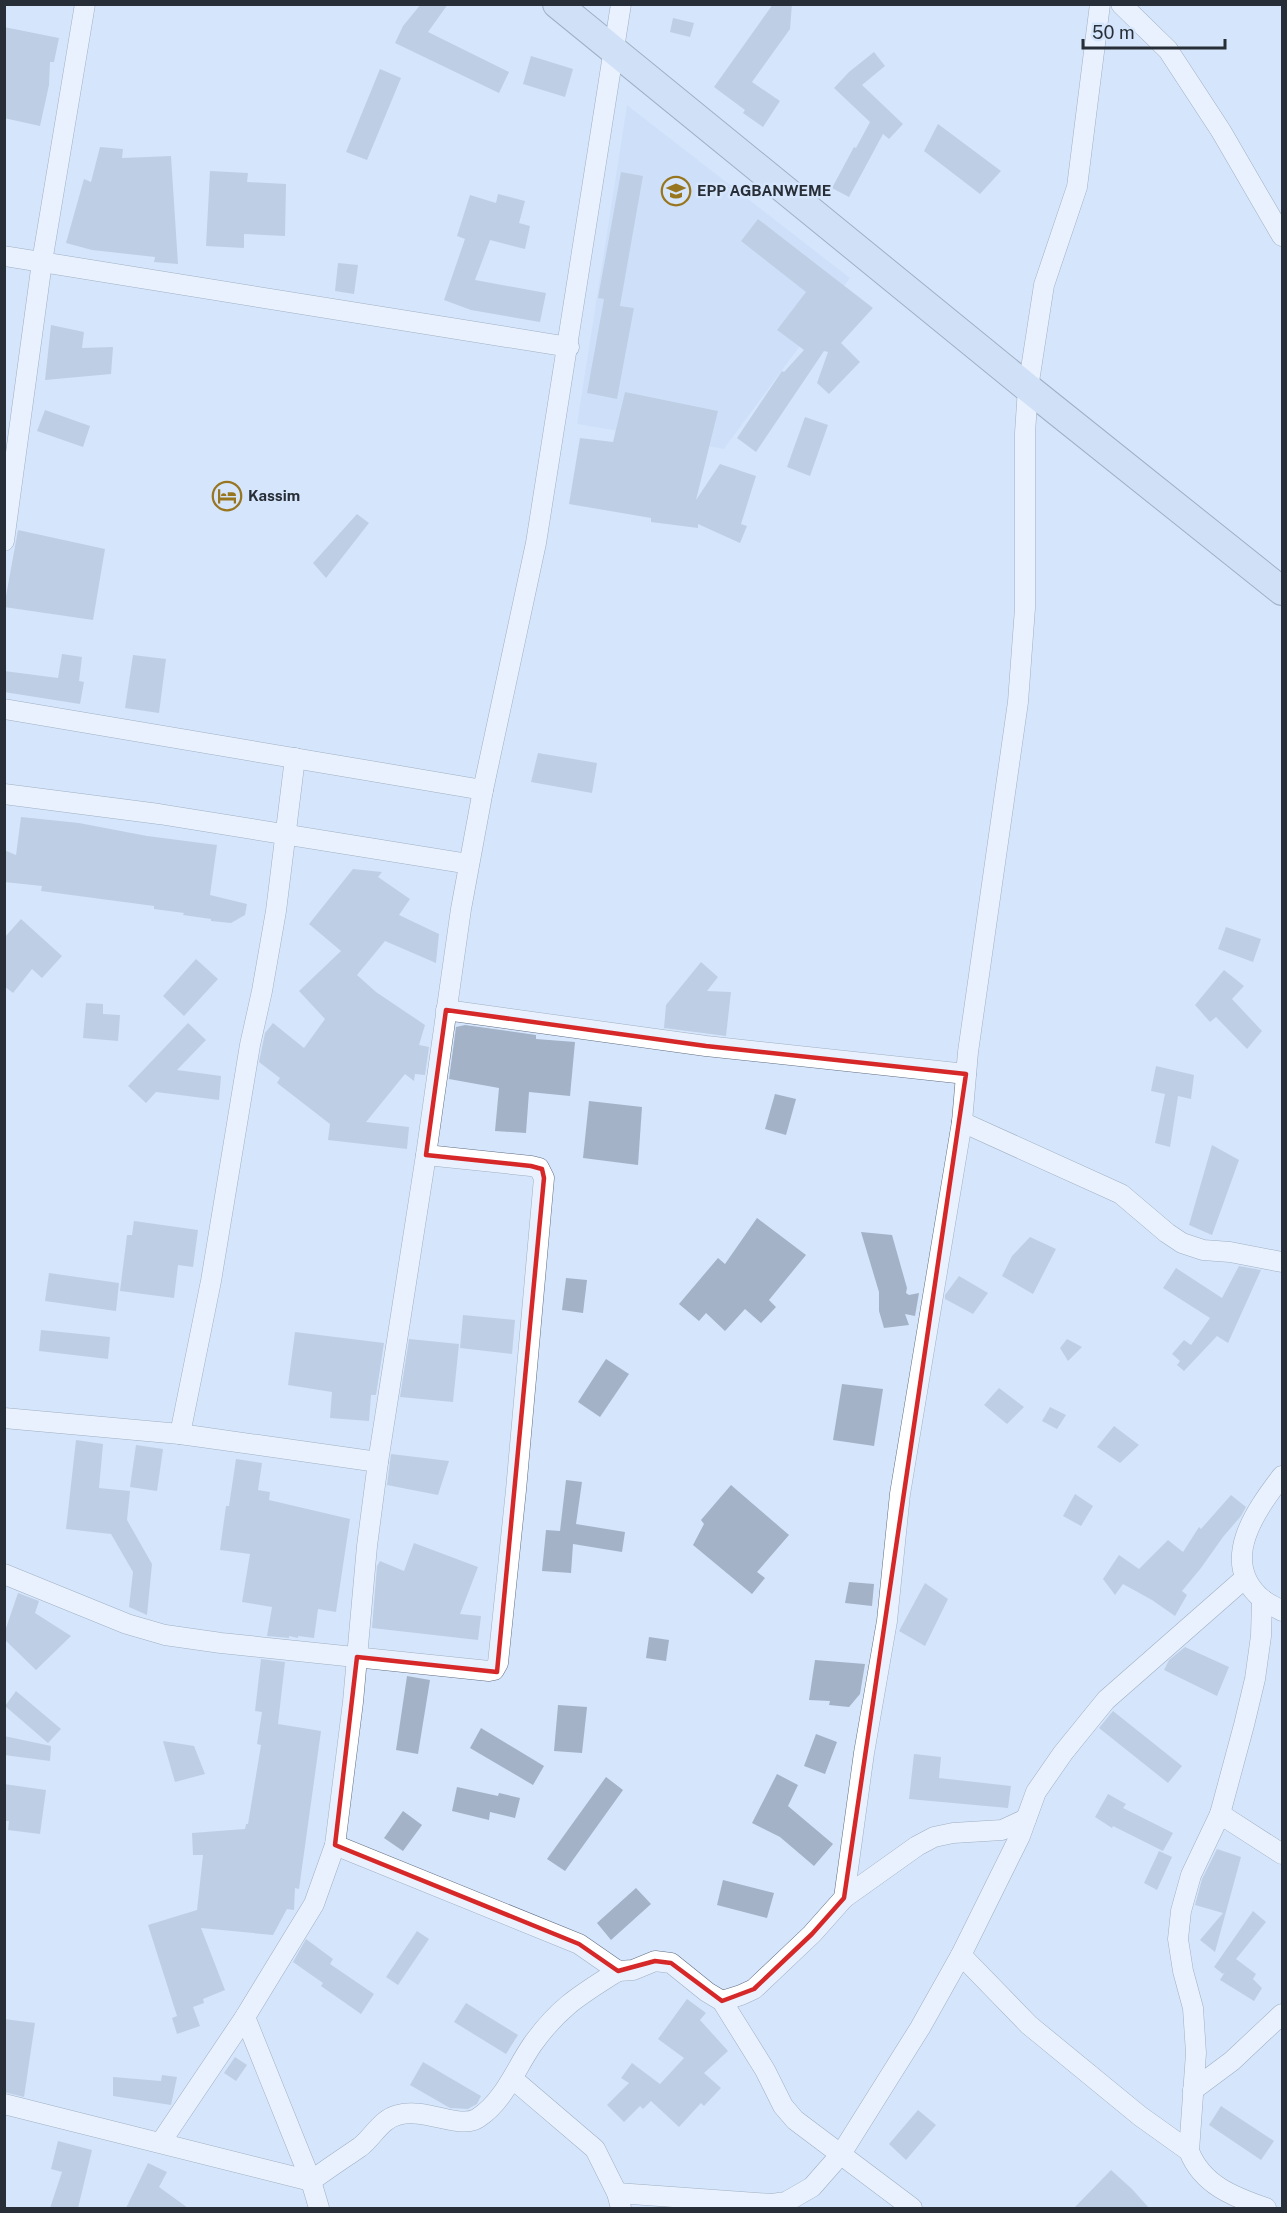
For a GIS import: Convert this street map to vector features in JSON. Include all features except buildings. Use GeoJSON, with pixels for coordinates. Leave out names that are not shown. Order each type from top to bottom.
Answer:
{"type":"FeatureCollection","features":[{"type":"Feature","properties":{"kind":"main road"},"geometry":{"type":"LineString","coordinates":[[558,4],[1028,388],[1282,591]]}},
{"type":"Feature","properties":{"kind":"street"},"geometry":{"type":"LineString","coordinates":[[4,542],[42,262],[85,4]]}},
{"type":"Feature","properties":{"kind":"street"},"geometry":{"type":"LineString","coordinates":[[161,2142],[245,2017],[314,1904],[335,1845],[378,1462],[446,1010],[483,790],[536,543],[569,347],[621,4]]}},
{"type":"Feature","properties":{"kind":"street"},"geometry":{"type":"LineString","coordinates":[[844,1898],[864,1753],[887,1621],[900,1494],[962,1122],[966,1074],[1018,702],[1025,608],[1025,433],[1028,388],[1044,285],[1077,187],[1100,4]]}},
{"type":"Feature","properties":{"kind":"street"},"geometry":{"type":"LineString","coordinates":[[1120,4],[1168,50],[1221,131],[1282,236]]}},
{"type":"Feature","properties":{"kind":"street"},"geometry":{"type":"LineString","coordinates":[[4,256],[569,347]]}},
{"type":"Feature","properties":{"kind":"street"},"geometry":{"type":"LineString","coordinates":[[4,709],[483,790]]}},
{"type":"Feature","properties":{"kind":"street"},"geometry":{"type":"LineString","coordinates":[[180,1434],[211,1281],[248,1056],[276,911],[295,758]]}},
{"type":"Feature","properties":{"kind":"street"},"geometry":{"type":"LineString","coordinates":[[4,794],[159,814],[469,864]]}},
{"type":"Feature","properties":{"kind":"street"},"geometry":{"type":"LineString","coordinates":[[446,1010],[706,1046],[966,1074]]}},
{"type":"Feature","properties":{"kind":"street"},"geometry":{"type":"LineString","coordinates":[[962,1122],[1121,1194],[1182,1243],[1203,1250],[1230,1252],[1282,1262]]}},
{"type":"Feature","properties":{"kind":"street"},"geometry":{"type":"LineString","coordinates":[[4,1575],[127,1624],[165,1635],[221,1643],[494,1670],[498,1663],[518,1479],[544,1178],[539,1168],[531,1166],[426,1155]]}},
{"type":"Feature","properties":{"kind":"street"},"geometry":{"type":"LineString","coordinates":[[4,1418],[180,1434],[378,1462]]}},
{"type":"Feature","properties":{"kind":"street"},"geometry":{"type":"LineString","coordinates":[[1282,1476],[1263,1502],[1243,1542],[1241,1561],[1245,1578],[1262,1599],[1282,1611]]}},
{"type":"Feature","properties":{"kind":"street"},"geometry":{"type":"LineString","coordinates":[[513,2079],[595,2149],[619,2201],[772,2204],[786,2202],[812,2187],[841,2154],[920,2028],[992,1896],[1036,1792],[1063,1753],[1106,1700],[1245,1578]]}},
{"type":"Feature","properties":{"kind":"street"},"geometry":{"type":"LineString","coordinates":[[1262,1599],[1261,1636],[1255,1679],[1220,1814],[1191,1875],[1181,1911],[1178,1939],[1183,1971],[1193,2008],[1196,2053],[1189,2151],[1195,2167],[1210,2182],[1247,2202],[1266,2208]]}},
{"type":"Feature","properties":{"kind":"street"},"geometry":{"type":"LineString","coordinates":[[1220,1814],[1282,1854]]}},
{"type":"Feature","properties":{"kind":"street"},"geometry":{"type":"LineString","coordinates":[[722,2001],[754,1989],[813,1934],[844,1898],[917,1846],[934,1837],[953,1833],[1002,1830],[1026,1819]]}},
{"type":"Feature","properties":{"kind":"street"},"geometry":{"type":"LineString","coordinates":[[335,1845],[579,1944],[618,1971]]}},
{"type":"Feature","properties":{"kind":"street"},"geometry":{"type":"LineString","coordinates":[[961,1955],[1029,2025],[1140,2116],[1189,2151]]}},
{"type":"Feature","properties":{"kind":"street"},"geometry":{"type":"LineString","coordinates":[[4,2104],[311,2181],[362,2145],[384,2122],[396,2115],[418,2112],[464,2122],[471,2121],[490,2109],[513,2079],[532,2046],[570,2001],[618,1971],[633,1970],[655,1961],[671,1963],[722,2001],[765,2070],[783,2106],[795,2120],[912,2208]]}},
{"type":"Feature","properties":{"kind":"street"},"geometry":{"type":"LineString","coordinates":[[1193,2090],[1232,2061],[1282,2014]]}},
{"type":"Feature","properties":{"kind":"street"},"geometry":{"type":"LineString","coordinates":[[245,2017],[311,2181],[319,2208]]}},
{"type":"Feature","properties":{"kind":"highlighted area"},"geometry":{"type":"Polygon","coordinates":[[[446,1010],[706,1046],[966,1074],[844,1898],[812,1934],[754,1989],[722,2001],[671,1963],[655,1961],[618,1971],[579,1944],[335,1845],[357,1657],[497,1672],[544,1178],[542,1169],[531,1166],[426,1155],[446,1010]]]}},
{"type":"Feature","properties":{"kind":"shaded area","name":"EPP AGBANWEME"},"geometry":{"type":"Polygon","coordinates":[[[627,105],[850,278],[724,449],[577,424],[627,105]]]}},
{"type":"Feature","properties":{"kind":"place","name":"EPP AGBANWEME"},"geometry":{"type":"Point","coordinates":[676,191]}},
{"type":"Feature","properties":{"kind":"place","name":"Kassim"},"geometry":{"type":"Point","coordinates":[227,496]}}]}
